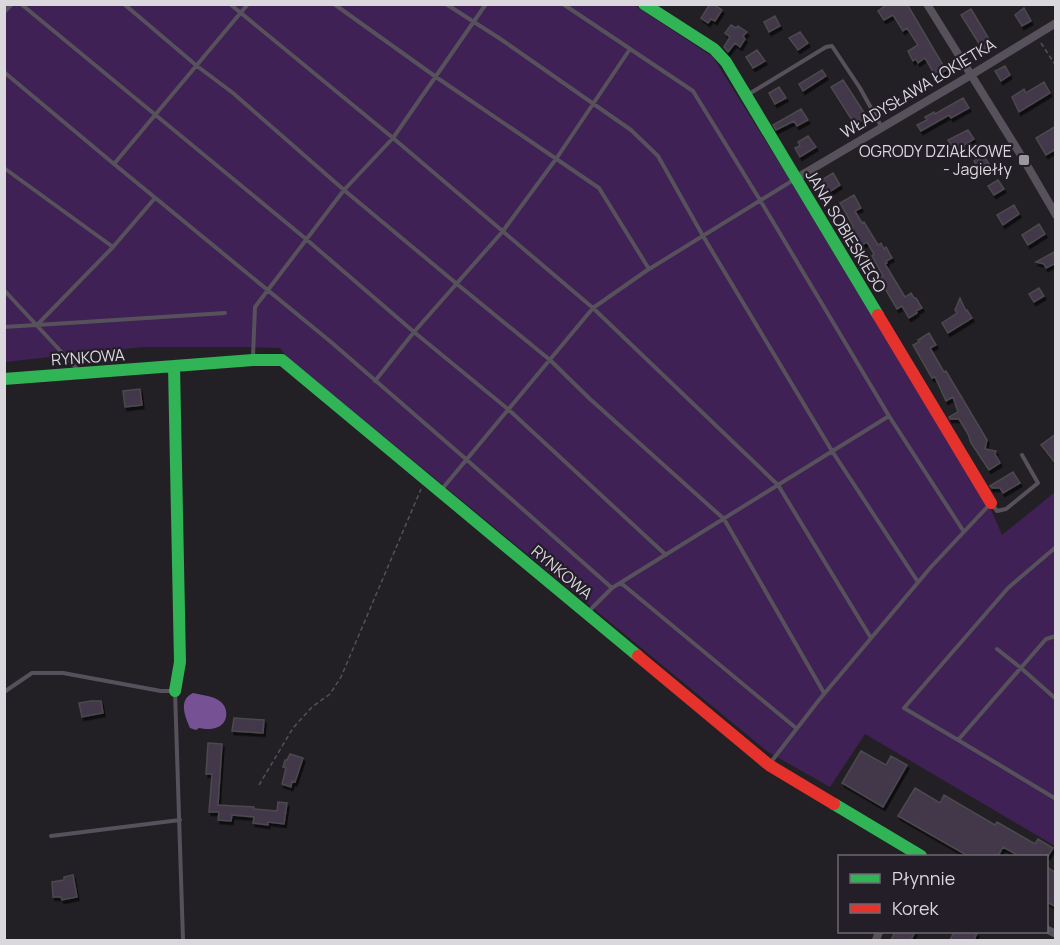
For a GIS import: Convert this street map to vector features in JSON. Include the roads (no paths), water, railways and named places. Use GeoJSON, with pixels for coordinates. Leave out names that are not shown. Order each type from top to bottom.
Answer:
{"type":"FeatureCollection","features":[{"type":"Feature","properties":{"kind":"street","name":"JANA SOBIESKIEGO"},"geometry":{"type":"LineString","coordinates":[[644,4],[718,53],[726,62],[991,503]]}},
{"type":"Feature","properties":{"kind":"street"},"geometry":{"type":"LineString","coordinates":[[927,4],[1056,215]]}},
{"type":"Feature","properties":{"kind":"street","name":"WŁADYSŁAWA ŁOKIETKA"},"geometry":{"type":"LineString","coordinates":[[795,179],[1056,23]]}},
{"type":"Feature","properties":{"kind":"street","name":"RYNKOWA"},"geometry":{"type":"LineString","coordinates":[[4,379],[253,360],[282,360],[769,765],[907,853]]}},
{"type":"Feature","properties":{"kind":"street"},"geometry":{"type":"LineString","coordinates":[[174,366],[180,662],[175,691]]}},
{"type":"Feature","properties":{"kind":"lane"},"geometry":{"type":"LineString","coordinates":[[4,12],[12,4]]}},
{"type":"Feature","properties":{"kind":"lane"},"geometry":{"type":"LineString","coordinates":[[21,4],[509,410],[666,555]]}},
{"type":"Feature","properties":{"kind":"lane"},"geometry":{"type":"LineString","coordinates":[[124,4],[550,360],[590,399],[724,519],[824,693]]}},
{"type":"Feature","properties":{"kind":"lane"},"geometry":{"type":"LineString","coordinates":[[230,4],[393,138],[593,308],[778,485],[871,638]]}},
{"type":"Feature","properties":{"kind":"lane"},"geometry":{"type":"LineString","coordinates":[[114,164],[248,4]]}},
{"type":"Feature","properties":{"kind":"lane"},"geometry":{"type":"LineString","coordinates":[[334,4],[599,188],[649,269]]}},
{"type":"Feature","properties":{"kind":"lane"},"geometry":{"type":"LineString","coordinates":[[446,4],[631,130],[658,156],[703,236],[832,451],[918,582]]}},
{"type":"Feature","properties":{"kind":"lane"},"geometry":{"type":"LineString","coordinates":[[253,360],[255,307],[344,189],[393,138],[486,4]]}},
{"type":"Feature","properties":{"kind":"lane"},"geometry":{"type":"LineString","coordinates":[[562,4],[693,91],[889,416],[964,532]]}},
{"type":"Feature","properties":{"kind":"lane"},"geometry":{"type":"LineString","coordinates":[[746,96],[826,47],[832,46],[860,88],[882,128]]}},
{"type":"Feature","properties":{"kind":"lane"},"geometry":{"type":"LineString","coordinates":[[375,381],[414,332],[503,231],[556,159],[630,48]]}},
{"type":"Feature","properties":{"kind":"lane"},"geometry":{"type":"LineString","coordinates":[[4,72],[331,342],[612,588]]}},
{"type":"Feature","properties":{"kind":"lane"},"geometry":{"type":"LineString","coordinates":[[4,168],[113,247]]}},
{"type":"Feature","properties":{"kind":"lane"},"geometry":{"type":"LineString","coordinates":[[440,492],[593,308],[649,269],[795,179]]}},
{"type":"Feature","properties":{"kind":"lane"},"geometry":{"type":"LineString","coordinates":[[37,325],[113,247],[155,198]]}},
{"type":"Feature","properties":{"kind":"lane"},"geometry":{"type":"LineString","coordinates":[[4,290],[82,374]]}},
{"type":"Feature","properties":{"kind":"lane"},"geometry":{"type":"LineString","coordinates":[[4,327],[225,313]]}},
{"type":"Feature","properties":{"kind":"lane"},"geometry":{"type":"LineString","coordinates":[[586,614],[612,588],[889,416]]}},
{"type":"Feature","properties":{"kind":"lane"},"geometry":{"type":"LineString","coordinates":[[769,765],[824,693],[918,582],[991,503],[997,511],[1006,509],[1038,483],[1022,455]]}},
{"type":"Feature","properties":{"kind":"lane"},"geometry":{"type":"LineString","coordinates":[[1056,547],[1008,588],[904,708],[1056,799]]}},
{"type":"Feature","properties":{"kind":"lane"},"geometry":{"type":"LineString","coordinates":[[621,583],[796,728]]}},
{"type":"Feature","properties":{"kind":"lane"},"geometry":{"type":"LineString","coordinates":[[958,740],[1046,639],[1056,636]]}},
{"type":"Feature","properties":{"kind":"lane"},"geometry":{"type":"LineString","coordinates":[[997,649],[1056,699]]}},
{"type":"Feature","properties":{"kind":"lane"},"geometry":{"type":"LineString","coordinates":[[4,692],[32,673],[63,673],[161,691],[175,691],[183,940]]}},
{"type":"Feature","properties":{"kind":"lane"},"geometry":{"type":"LineString","coordinates":[[51,836],[180,820]]}},
{"type":"Feature","properties":{"kind":"place","name":"OGRODY DZIAŁKOWE - Jagiełły"},"geometry":{"type":"Point","coordinates":[1024,160]}}]}
